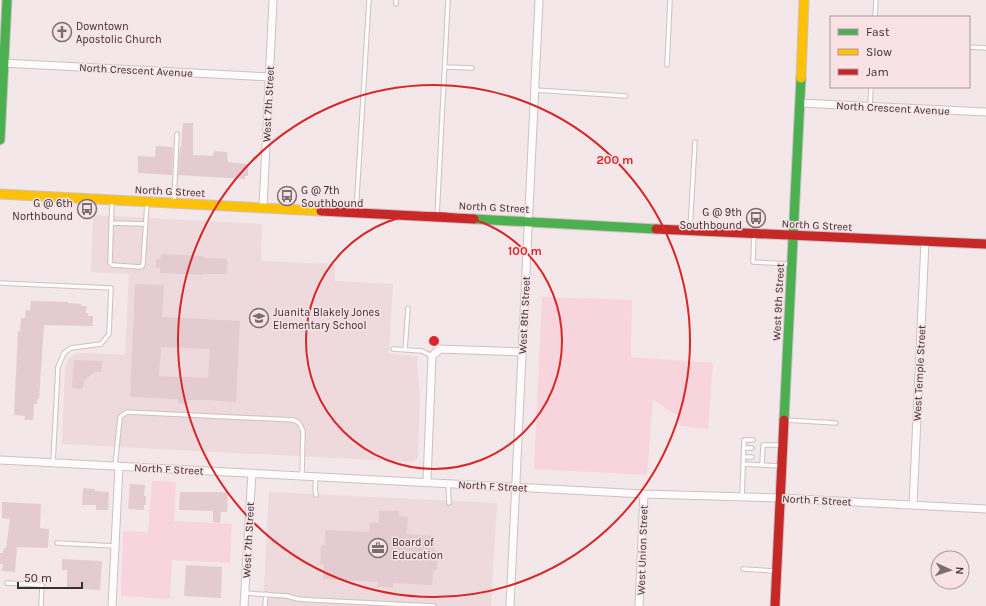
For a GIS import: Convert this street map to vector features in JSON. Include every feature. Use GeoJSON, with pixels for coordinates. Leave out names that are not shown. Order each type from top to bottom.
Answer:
{"type":"FeatureCollection","features":[{"type":"Feature","properties":{"kind":"street"},"geometry":{"type":"LineString","coordinates":[[0,140],[3,26],[6,0]]}},
{"type":"Feature","properties":{"kind":"street","name":"West 7th Street"},"geometry":{"type":"LineString","coordinates":[[263,207],[273,0]]}},
{"type":"Feature","properties":{"kind":"street","name":"West 8th Street"},"geometry":{"type":"LineString","coordinates":[[510,606],[539,0]]}},
{"type":"Feature","properties":{"kind":"street","name":"West 9th Street"},"geometry":{"type":"LineString","coordinates":[[775,606],[804,0]]}},
{"type":"Feature","properties":{"kind":"street","name":"North Crescent Avenue"},"geometry":{"type":"LineString","coordinates":[[3,63],[270,77]]}},
{"type":"Feature","properties":{"kind":"street","name":"North Crescent Avenue"},"geometry":{"type":"LineString","coordinates":[[800,103],[986,112]]}},
{"type":"Feature","properties":{"kind":"street","name":"North G Street"},"geometry":{"type":"LineString","coordinates":[[0,194],[793,236],[986,244]]}},
{"type":"Feature","properties":{"kind":"street","name":"West Temple Street"},"geometry":{"type":"LineString","coordinates":[[913,505],[925,241]]}},
{"type":"Feature","properties":{"kind":"street"},"geometry":{"type":"LineString","coordinates":[[427,482],[432,356],[440,349],[522,352]]}},
{"type":"Feature","properties":{"kind":"street","name":"North F Street"},"geometry":{"type":"LineString","coordinates":[[0,460],[644,494],[780,498],[986,509]]}},
{"type":"Feature","properties":{"kind":"street"},"geometry":{"type":"LineString","coordinates":[[112,606],[117,466]]}},
{"type":"Feature","properties":{"kind":"street","name":"West 7th Street"},"geometry":{"type":"LineString","coordinates":[[244,606],[252,473]]}},
{"type":"Feature","properties":{"kind":"street","name":"West Union Street"},"geometry":{"type":"LineString","coordinates":[[639,606],[644,494]]}},
{"type":"Feature","properties":{"kind":"lane"},"geometry":{"type":"LineString","coordinates":[[356,212],[369,0]]}},
{"type":"Feature","properties":{"kind":"lane"},"geometry":{"type":"LineString","coordinates":[[437,216],[448,0]]}},
{"type":"Feature","properties":{"kind":"lane"},"geometry":{"type":"LineString","coordinates":[[667,65],[670,0]]}},
{"type":"Feature","properties":{"kind":"lane"},"geometry":{"type":"LineString","coordinates":[[875,16],[876,0]]}},
{"type":"Feature","properties":{"kind":"lane"},"geometry":{"type":"LineString","coordinates":[[970,47],[986,48]]}},
{"type":"Feature","properties":{"kind":"lane"},"geometry":{"type":"LineString","coordinates":[[445,67],[472,68]]}},
{"type":"Feature","properties":{"kind":"lane"},"geometry":{"type":"LineString","coordinates":[[870,107],[871,88]]}},
{"type":"Feature","properties":{"kind":"lane"},"geometry":{"type":"LineString","coordinates":[[535,90],[626,96]]}},
{"type":"Feature","properties":{"kind":"lane"},"geometry":{"type":"LineString","coordinates":[[174,203],[177,134]]}},
{"type":"Feature","properties":{"kind":"lane"},"geometry":{"type":"LineString","coordinates":[[690,230],[695,142]]}},
{"type":"Feature","properties":{"kind":"lane"},"geometry":{"type":"LineString","coordinates":[[112,200],[110,263],[112,265],[144,265],[147,202]]}},
{"type":"Feature","properties":{"kind":"lane"},"geometry":{"type":"LineString","coordinates":[[111,223],[146,224]]}},
{"type":"Feature","properties":{"kind":"lane"},"geometry":{"type":"LineString","coordinates":[[754,233],[753,262],[792,264]]}},
{"type":"Feature","properties":{"kind":"lane"},"geometry":{"type":"LineString","coordinates":[[0,283],[111,288],[109,334],[101,344],[71,348],[64,353],[58,366],[53,463]]}},
{"type":"Feature","properties":{"kind":"lane"},"geometry":{"type":"LineString","coordinates":[[406,350],[408,308]]}},
{"type":"Feature","properties":{"kind":"lane"},"geometry":{"type":"LineString","coordinates":[[393,350],[422,351],[432,356]]}},
{"type":"Feature","properties":{"kind":"lane"},"geometry":{"type":"LineString","coordinates":[[117,466],[120,417],[127,412],[294,420],[299,423],[302,431],[302,476]]}},
{"type":"Feature","properties":{"kind":"lane"},"geometry":{"type":"LineString","coordinates":[[784,420],[836,423]]}},
{"type":"Feature","properties":{"kind":"lane"},"geometry":{"type":"LineString","coordinates":[[742,497],[744,440],[753,440]]}},
{"type":"Feature","properties":{"kind":"lane"},"geometry":{"type":"LineString","coordinates":[[762,465],[762,446],[782,445]]}},
{"type":"Feature","properties":{"kind":"lane"},"geometry":{"type":"LineString","coordinates":[[744,448],[752,448]]}},
{"type":"Feature","properties":{"kind":"lane"},"geometry":{"type":"LineString","coordinates":[[743,457],[752,457]]}},
{"type":"Feature","properties":{"kind":"lane"},"geometry":{"type":"LineString","coordinates":[[743,464],[782,466]]}},
{"type":"Feature","properties":{"kind":"lane"},"geometry":{"type":"LineString","coordinates":[[316,476],[316,495]]}},
{"type":"Feature","properties":{"kind":"lane"},"geometry":{"type":"LineString","coordinates":[[448,484],[449,503]]}},
{"type":"Feature","properties":{"kind":"lane"},"geometry":{"type":"LineString","coordinates":[[57,543],[115,546]]}},
{"type":"Feature","properties":{"kind":"lane"},"geometry":{"type":"LineString","coordinates":[[744,569],[776,571]]}},
{"type":"Feature","properties":{"kind":"lane"},"geometry":{"type":"LineString","coordinates":[[7,583],[42,584],[41,606]]}},
{"type":"Feature","properties":{"kind":"lane"},"geometry":{"type":"LineString","coordinates":[[245,593],[287,596],[298,599],[390,605],[434,606]]}},
{"type":"Feature","properties":{"kind":"lane"},"geometry":{"type":"LineString","coordinates":[[265,606],[266,594]]}},
{"type":"Feature","properties":{"kind":"shaded area","name":"Juanita Blakely Jones Elementary School"},"geometry":{"type":"Polygon","coordinates":[[[93,215],[262,224],[261,261],[335,264],[335,281],[393,284],[389,354],[418,356],[417,364],[420,394],[418,458],[412,462],[62,444],[65,366],[69,358],[75,354],[82,353],[125,355],[129,274],[91,272],[93,215]]]}},
{"type":"Feature","properties":{"kind":"shaded area"},"geometry":{"type":"Polygon","coordinates":[[[542,297],[632,300],[631,357],[713,363],[708,429],[680,426],[678,415],[666,409],[653,399],[647,475],[534,469],[542,297]]]}},
{"type":"Feature","properties":{"kind":"shaded area"},"geometry":{"type":"Polygon","coordinates":[[[152,481],[176,482],[174,521],[232,524],[230,563],[172,560],[170,599],[121,596],[123,531],[148,532],[152,481]]]}},
{"type":"Feature","properties":{"kind":"shaded area"},"geometry":{"type":"Polygon","coordinates":[[[269,492],[497,503],[491,606],[263,606],[269,492]]]}},
{"type":"Feature","properties":{"kind":"building"},"geometry":{"type":"Polygon","coordinates":[[[183,123],[193,123],[193,155],[213,156],[214,151],[227,152],[228,162],[248,164],[248,176],[245,176],[245,179],[178,175],[183,123]]]}},
{"type":"Feature","properties":{"kind":"building"},"geometry":{"type":"Polygon","coordinates":[[[156,146],[173,147],[172,175],[138,173],[138,156],[155,157],[156,146]]]}},
{"type":"Feature","properties":{"kind":"building"},"geometry":{"type":"Polygon","coordinates":[[[161,254],[204,256],[203,258],[227,259],[227,274],[202,275],[160,273],[160,268],[156,267],[156,259],[160,259],[161,254]]]}},
{"type":"Feature","properties":{"kind":"building"},"geometry":{"type":"Polygon","coordinates":[[[135,284],[164,285],[162,317],[240,321],[236,402],[188,400],[188,404],[178,403],[178,399],[130,397],[135,284]],[[161,347],[159,376],[208,378],[210,349],[161,347]]]}},
{"type":"Feature","properties":{"kind":"building"},"geometry":{"type":"Polygon","coordinates":[[[31,301],[68,302],[81,304],[81,306],[87,306],[86,313],[88,313],[88,316],[93,316],[93,326],[44,325],[39,399],[37,399],[37,404],[34,404],[33,420],[24,420],[25,416],[14,415],[18,331],[20,331],[21,318],[25,318],[26,310],[30,311],[31,301]]]}},
{"type":"Feature","properties":{"kind":"building"},"geometry":{"type":"Polygon","coordinates":[[[74,360],[102,361],[101,372],[94,372],[84,381],[83,389],[72,388],[74,360]]]}},
{"type":"Feature","properties":{"kind":"building"},"geometry":{"type":"Polygon","coordinates":[[[130,484],[145,485],[144,496],[146,496],[146,505],[144,505],[144,510],[128,509],[130,484]]]}},
{"type":"Feature","properties":{"kind":"building"},"geometry":{"type":"Polygon","coordinates":[[[83,488],[109,492],[108,510],[96,510],[96,505],[82,505],[83,488]]]}},
{"type":"Feature","properties":{"kind":"building"},"geometry":{"type":"Polygon","coordinates":[[[180,492],[228,492],[227,512],[221,512],[220,523],[213,522],[213,511],[179,510],[180,492]]]}},
{"type":"Feature","properties":{"kind":"building"},"geometry":{"type":"Polygon","coordinates":[[[2,502],[41,504],[40,528],[49,529],[48,548],[17,547],[15,572],[2,571],[3,564],[0,564],[0,553],[3,553],[4,548],[6,548],[10,519],[2,518],[2,502]]]}},
{"type":"Feature","properties":{"kind":"building","name":"Board of Education"},"geometry":{"type":"Polygon","coordinates":[[[379,511],[399,511],[399,516],[408,517],[407,534],[435,536],[434,550],[438,551],[437,570],[433,570],[432,585],[393,583],[393,587],[377,587],[378,582],[323,579],[324,565],[320,564],[321,545],[325,545],[325,530],[369,532],[370,522],[379,523],[379,511]]]}},
{"type":"Feature","properties":{"kind":"building"},"geometry":{"type":"Polygon","coordinates":[[[62,559],[102,561],[100,590],[67,588],[67,570],[62,570],[62,559]]]}},
{"type":"Feature","properties":{"kind":"building"},"geometry":{"type":"Polygon","coordinates":[[[186,565],[222,567],[221,598],[184,596],[186,565]]]}},
{"type":"Feature","properties":{"kind":"traffic: fast"},"geometry":{"type":"LineString","coordinates":[[0,140],[7,0]]}},
{"type":"Feature","properties":{"kind":"traffic: fast"},"geometry":{"type":"LineString","coordinates":[[784,420],[801,78]]}},
{"type":"Feature","properties":{"kind":"traffic: fast"},"geometry":{"type":"LineString","coordinates":[[474,219],[656,229]]}},
{"type":"Feature","properties":{"kind":"traffic: slow"},"geometry":{"type":"LineString","coordinates":[[801,78],[804,0]]}},
{"type":"Feature","properties":{"kind":"traffic: slow"},"geometry":{"type":"LineString","coordinates":[[0,194],[321,211]]}},
{"type":"Feature","properties":{"kind":"traffic: jam"},"geometry":{"type":"LineString","coordinates":[[321,211],[474,219]]}},
{"type":"Feature","properties":{"kind":"traffic: jam"},"geometry":{"type":"LineString","coordinates":[[656,229],[986,244]]}},
{"type":"Feature","properties":{"kind":"traffic: jam"},"geometry":{"type":"LineString","coordinates":[[775,606],[784,420]]}},
{"type":"Feature","properties":{"kind":"place","name":"Downtown Apostolic Church"},"geometry":{"type":"Point","coordinates":[62,32]}},
{"type":"Feature","properties":{"kind":"place","name":"G @ 7th Southbound"},"geometry":{"type":"Point","coordinates":[287,196]}},
{"type":"Feature","properties":{"kind":"place","name":"G @ 6th Northbound"},"geometry":{"type":"Point","coordinates":[87,209]}},
{"type":"Feature","properties":{"kind":"place","name":"G @ 9th Southbound"},"geometry":{"type":"Point","coordinates":[756,218]}},
{"type":"Feature","properties":{"kind":"place","name":"Juanita Blakely Jones Elementary School"},"geometry":{"type":"Point","coordinates":[259,318]}},
{"type":"Feature","properties":{"kind":"place","name":"Board of Education"},"geometry":{"type":"Point","coordinates":[378,548]}}]}
